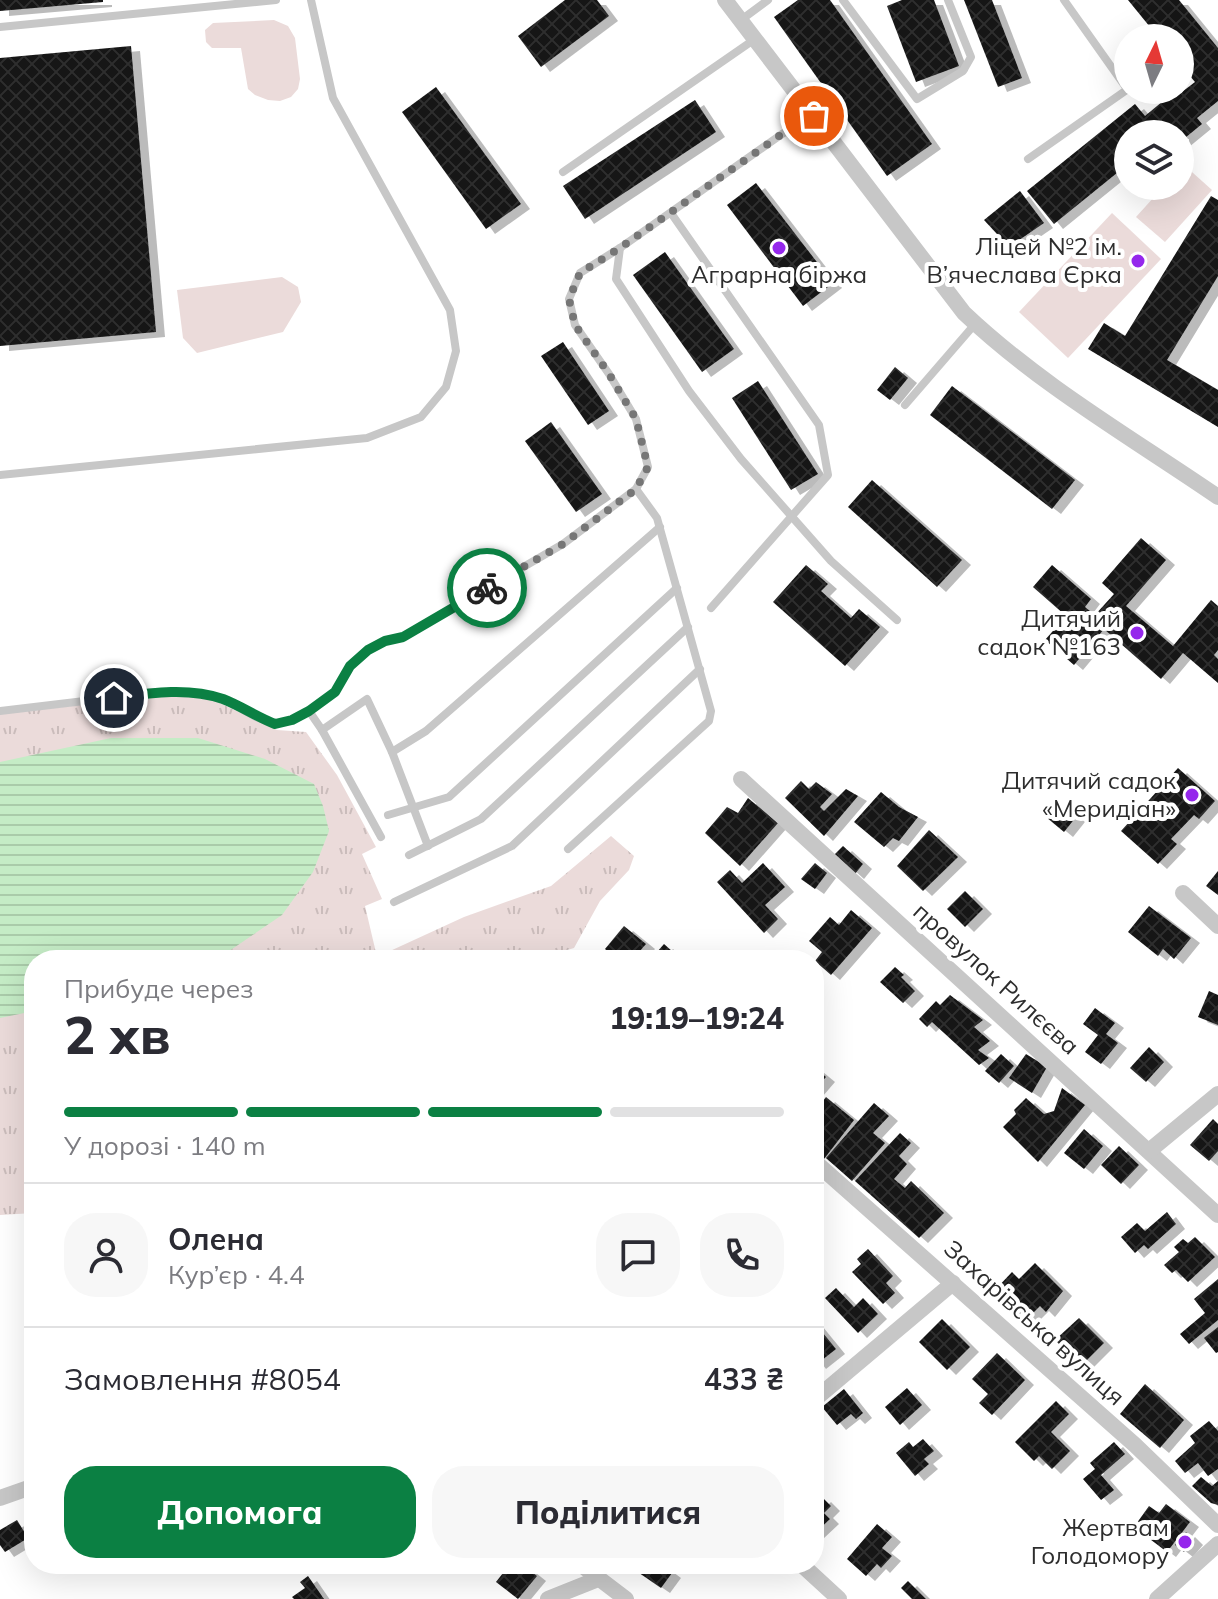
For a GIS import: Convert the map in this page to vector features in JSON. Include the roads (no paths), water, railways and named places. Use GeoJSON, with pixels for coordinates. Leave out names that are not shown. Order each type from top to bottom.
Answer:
{"type":"FeatureCollection","features":[{"type":"Feature","properties":{"kind":"street"},"geometry":{"type":"LineString","coordinates":[[725,0],[964,313],[994,341],[1069,397],[1218,497]]}},
{"type":"Feature","properties":{"kind":"street","name":"провулок Рилєєва"},"geometry":{"type":"LineString","coordinates":[[741,779],[1218,1215]]}},
{"type":"Feature","properties":{"kind":"street"},"geometry":{"type":"LineString","coordinates":[[1183,893],[1218,926]]}},
{"type":"Feature","properties":{"kind":"street"},"geometry":{"type":"LineString","coordinates":[[1149,1151],[1218,1094]]}},
{"type":"Feature","properties":{"kind":"street","name":"Захарівська вулиця"},"geometry":{"type":"LineString","coordinates":[[824,1170],[1135,1445],[1218,1525]]}},
{"type":"Feature","properties":{"kind":"street"},"geometry":{"type":"LineString","coordinates":[[824,1392],[953,1283]]}},
{"type":"Feature","properties":{"kind":"street"},"geometry":{"type":"LineString","coordinates":[[0,1498],[24,1490]]}},
{"type":"Feature","properties":{"kind":"street"},"geometry":{"type":"LineString","coordinates":[[1157,1599],[1218,1544]]}},
{"type":"Feature","properties":{"kind":"street"},"geometry":{"type":"LineString","coordinates":[[592,1574],[626,1599]]}},
{"type":"Feature","properties":{"kind":"street"},"geometry":{"type":"LineString","coordinates":[[812,1574],[839,1599]]}},
{"type":"Feature","properties":{"kind":"street"},"geometry":{"type":"LineString","coordinates":[[548,1599],[598,1579]]}},
{"type":"Feature","properties":{"kind":"lane"},"geometry":{"type":"LineString","coordinates":[[0,27],[276,0]]}},
{"type":"Feature","properties":{"kind":"lane"},"geometry":{"type":"LineString","coordinates":[[0,475],[367,438],[421,417],[446,387],[456,351],[450,310],[333,98],[311,0]]}},
{"type":"Feature","properties":{"kind":"lane"},"geometry":{"type":"LineString","coordinates":[[740,20],[768,0]]}},
{"type":"Feature","properties":{"kind":"lane"},"geometry":{"type":"LineString","coordinates":[[843,0],[917,99],[963,71],[971,57],[948,0]]}},
{"type":"Feature","properties":{"kind":"lane"},"geometry":{"type":"LineString","coordinates":[[1064,0],[1114,70]]}},
{"type":"Feature","properties":{"kind":"lane"},"geometry":{"type":"LineString","coordinates":[[563,172],[755,39]]}},
{"type":"Feature","properties":{"kind":"lane"},"geometry":{"type":"LineString","coordinates":[[1028,159],[1114,99]]}},
{"type":"Feature","properties":{"kind":"lane"},"geometry":{"type":"LineString","coordinates":[[0,711],[160,692],[204,694],[227,701],[275,724],[292,720],[335,692],[350,666],[368,650],[385,641],[403,637],[563,544],[636,489],[648,467],[636,419],[575,325],[569,299],[580,273],[782,134],[814,116]]}},
{"type":"Feature","properties":{"kind":"lane"},"geometry":{"type":"LineString","coordinates":[[671,213],[819,425],[828,475],[711,608]]}},
{"type":"Feature","properties":{"kind":"lane"},"geometry":{"type":"LineString","coordinates":[[620,248],[616,279],[698,402],[741,459],[831,561],[897,620]]}},
{"type":"Feature","properties":{"kind":"lane"},"geometry":{"type":"LineString","coordinates":[[905,405],[975,324]]}},
{"type":"Feature","properties":{"kind":"lane"},"geometry":{"type":"LineString","coordinates":[[568,849],[709,721],[711,711],[657,518],[636,489]]}},
{"type":"Feature","properties":{"kind":"lane"},"geometry":{"type":"LineString","coordinates":[[392,752],[426,731],[660,527]]}},
{"type":"Feature","properties":{"kind":"lane"},"geometry":{"type":"LineString","coordinates":[[388,815],[449,797],[677,588]]}},
{"type":"Feature","properties":{"kind":"lane"},"geometry":{"type":"LineString","coordinates":[[409,855],[481,819],[688,627]]}},
{"type":"Feature","properties":{"kind":"lane"},"geometry":{"type":"LineString","coordinates":[[394,902],[512,846],[700,669]]}},
{"type":"Feature","properties":{"kind":"lane"},"geometry":{"type":"LineString","coordinates":[[322,730],[367,699],[392,752],[428,846]]}},
{"type":"Feature","properties":{"kind":"lane"},"geometry":{"type":"LineString","coordinates":[[309,711],[381,837]]}},
{"type":"Feature","properties":{"kind":"place","name":"Аграрна біржа"},"geometry":{"type":"Point","coordinates":[779,248]}},
{"type":"Feature","properties":{"kind":"place","name":"Ліцей №2 ім. В’ячеслава Єрка"},"geometry":{"type":"Point","coordinates":[1138,261]}},
{"type":"Feature","properties":{"kind":"place","name":"Дитячий садок №163"},"geometry":{"type":"Point","coordinates":[1137,633]}},
{"type":"Feature","properties":{"kind":"place","name":"Дитячий садок «Меридіан»"},"geometry":{"type":"Point","coordinates":[1192,795]}},
{"type":"Feature","properties":{"kind":"place","name":"Жертвам Голодомору"},"geometry":{"type":"Point","coordinates":[1185,1542]}}]}
